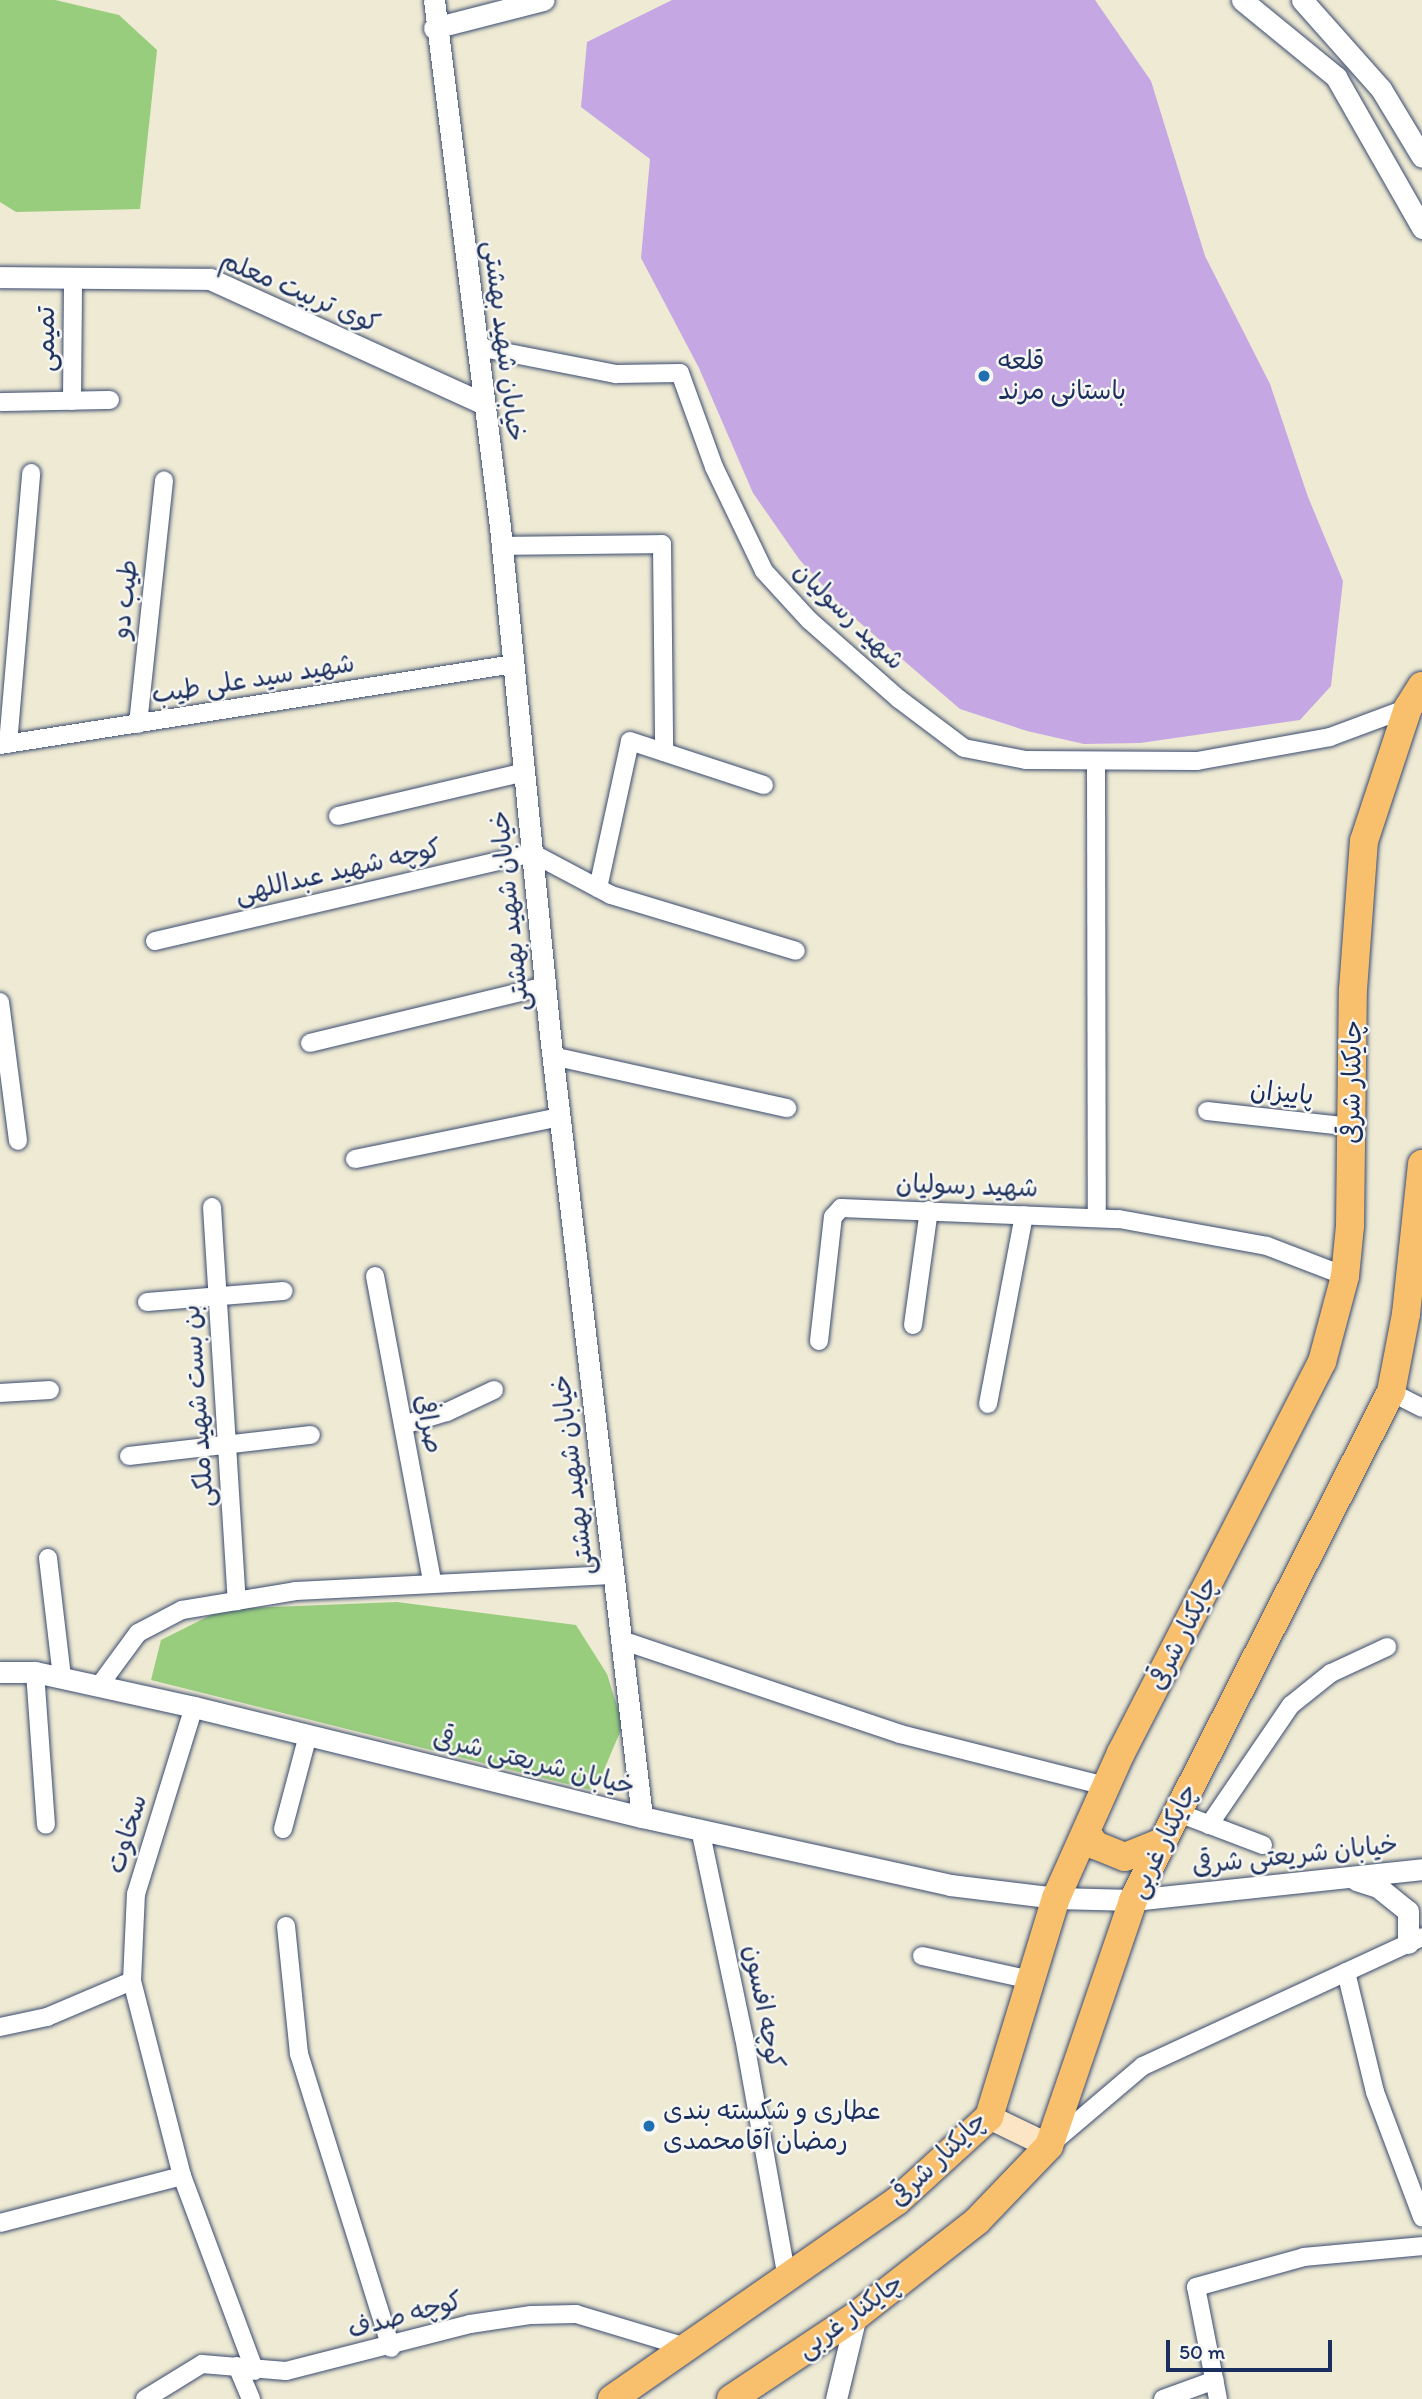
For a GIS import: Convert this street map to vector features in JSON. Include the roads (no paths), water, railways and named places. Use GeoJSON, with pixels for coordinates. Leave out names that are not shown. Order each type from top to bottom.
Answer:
{"type":"FeatureCollection","features":[{"type":"Feature","properties":{"kind":"main road","name":"چایکنار شرقی"},"geometry":{"type":"LineString","coordinates":[[612,2399],[897,2201],[989,2117],[1056,1898],[1106,1786],[1322,1362],[1345,1276],[1353,990],[1364,841],[1415,697]]}},
{"type":"Feature","properties":{"kind":"main road","name":"چایکنار غربی"},"geometry":{"type":"LineString","coordinates":[[731,2399],[856,2316],[977,2221],[1049,2146],[1133,1900],[1391,1392],[1414,1315],[1422,1164]]}},
{"type":"Feature","properties":{"kind":"main road"},"geometry":{"type":"LineString","coordinates":[[1086,1832],[1095,1845],[1125,1857],[1160,1843]]}},
{"type":"Feature","properties":{"kind":"main road"},"geometry":{"type":"LineString","coordinates":[[989,2117],[1049,2146]]}},
{"type":"Feature","properties":{"kind":"street","name":"خیابان شهید بهشتی"},"geometry":{"type":"LineString","coordinates":[[434,0],[434,28],[478,347],[502,546],[552,1056],[642,1817]]}},
{"type":"Feature","properties":{"kind":"street"},"geometry":{"type":"LineString","coordinates":[[434,28],[543,0]]}},
{"type":"Feature","properties":{"kind":"street"},"geometry":{"type":"LineString","coordinates":[[1242,0],[1336,77],[1422,228]]}},
{"type":"Feature","properties":{"kind":"street"},"geometry":{"type":"LineString","coordinates":[[1302,0],[1381,89],[1422,158]]}},
{"type":"Feature","properties":{"kind":"street","name":"کوی تربیت معلم"},"geometry":{"type":"LineString","coordinates":[[0,276],[210,279],[484,404]]}},
{"type":"Feature","properties":{"kind":"street","name":"تمیمی"},"geometry":{"type":"LineString","coordinates":[[72,401],[73,278]]}},
{"type":"Feature","properties":{"kind":"street","name":"شهید رسولیان"},"geometry":{"type":"LineString","coordinates":[[478,347],[617,374],[680,373],[714,467],[764,571],[810,620],[899,699],[964,748],[1026,760],[1210,759],[1330,737],[1415,697]]}},
{"type":"Feature","properties":{"kind":"street"},"geometry":{"type":"LineString","coordinates":[[1,402],[110,400]]}},
{"type":"Feature","properties":{"kind":"street"},"geometry":{"type":"LineString","coordinates":[[4,745],[31,473]]}},
{"type":"Feature","properties":{"kind":"street","name":"طیب دو"},"geometry":{"type":"LineString","coordinates":[[138,724],[164,480]]}},
{"type":"Feature","properties":{"kind":"street"},"geometry":{"type":"LineString","coordinates":[[502,546],[662,544],[664,752]]}},
{"type":"Feature","properties":{"kind":"street","name":"شهید سید علی طیب"},"geometry":{"type":"LineString","coordinates":[[4,745],[514,664]]}},
{"type":"Feature","properties":{"kind":"street"},"geometry":{"type":"LineString","coordinates":[[598,888],[630,741],[764,785]]}},
{"type":"Feature","properties":{"kind":"street"},"geometry":{"type":"LineString","coordinates":[[1096,761],[1097,1218]]}},
{"type":"Feature","properties":{"kind":"street"},"geometry":{"type":"LineString","coordinates":[[338,816],[524,772]]}},
{"type":"Feature","properties":{"kind":"street"},"geometry":{"type":"LineString","coordinates":[[533,853],[598,888],[796,951]]}},
{"type":"Feature","properties":{"kind":"street","name":"کوچه شهید عبداللهی"},"geometry":{"type":"LineString","coordinates":[[155,941],[533,853]]}},
{"type":"Feature","properties":{"kind":"street"},"geometry":{"type":"LineString","coordinates":[[310,1043],[545,986]]}},
{"type":"Feature","properties":{"kind":"street"},"geometry":{"type":"LineString","coordinates":[[0,1002],[18,1141]]}},
{"type":"Feature","properties":{"kind":"street"},"geometry":{"type":"LineString","coordinates":[[552,1056],[787,1108]]}},
{"type":"Feature","properties":{"kind":"street","name":"پاییزان"},"geometry":{"type":"LineString","coordinates":[[1207,1111],[1351,1127]]}},
{"type":"Feature","properties":{"kind":"street"},"geometry":{"type":"LineString","coordinates":[[355,1159],[559,1117]]}},
{"type":"Feature","properties":{"kind":"street","name":"بن بست شهید ملکی"},"geometry":{"type":"LineString","coordinates":[[212,1207],[237,1601]]}},
{"type":"Feature","properties":{"kind":"street"},"geometry":{"type":"LineString","coordinates":[[913,1325],[929,1210]]}},
{"type":"Feature","properties":{"kind":"street","name":"شهید رسولیان"},"geometry":{"type":"LineString","coordinates":[[819,1341],[835,1211],[929,1210],[1097,1218],[1267,1245],[1345,1276]]}},
{"type":"Feature","properties":{"kind":"street"},"geometry":{"type":"LineString","coordinates":[[988,1404],[1024,1215]]}},
{"type":"Feature","properties":{"kind":"street","name":"صرافی"},"geometry":{"type":"LineString","coordinates":[[375,1276],[432,1582]]}},
{"type":"Feature","properties":{"kind":"street"},"geometry":{"type":"LineString","coordinates":[[147,1302],[284,1291]]}},
{"type":"Feature","properties":{"kind":"street"},"geometry":{"type":"LineString","coordinates":[[0,1394],[50,1390]]}},
{"type":"Feature","properties":{"kind":"street"},"geometry":{"type":"LineString","coordinates":[[403,1424],[447,1412],[494,1390]]}},
{"type":"Feature","properties":{"kind":"street"},"geometry":{"type":"LineString","coordinates":[[1391,1392],[1422,1408]]}},
{"type":"Feature","properties":{"kind":"street"},"geometry":{"type":"LineString","coordinates":[[129,1456],[311,1435]]}},
{"type":"Feature","properties":{"kind":"street"},"geometry":{"type":"LineString","coordinates":[[48,1558],[62,1678]]}},
{"type":"Feature","properties":{"kind":"street"},"geometry":{"type":"LineString","coordinates":[[99,1686],[138,1633],[182,1610],[295,1591],[432,1582],[613,1575]]}},
{"type":"Feature","properties":{"kind":"street"},"geometry":{"type":"LineString","coordinates":[[621,1640],[900,1734],[1106,1786]]}},
{"type":"Feature","properties":{"kind":"street"},"geometry":{"type":"LineString","coordinates":[[1209,1825],[1290,1705],[1331,1673],[1387,1647]]}},
{"type":"Feature","properties":{"kind":"street","name":"خیابان شریعتی شرقی"},"geometry":{"type":"LineString","coordinates":[[0,1672],[35,1672],[194,1707],[642,1817],[950,1885],[1056,1898],[1133,1900],[1422,1870]]}},
{"type":"Feature","properties":{"kind":"street"},"geometry":{"type":"LineString","coordinates":[[35,1672],[46,1825]]}},
{"type":"Feature","properties":{"kind":"street","name":"سخاوت"},"geometry":{"type":"LineString","coordinates":[[194,1707],[136,1894],[132,1981],[182,2176],[255,2371]]}},
{"type":"Feature","properties":{"kind":"street"},"geometry":{"type":"LineString","coordinates":[[283,1829],[307,1735]]}},
{"type":"Feature","properties":{"kind":"street"},"geometry":{"type":"LineString","coordinates":[[1176,1812],[1263,1845]]}},
{"type":"Feature","properties":{"kind":"street","name":"كوچه افسون"},"geometry":{"type":"LineString","coordinates":[[700,1829],[744,2037],[787,2278]]}},
{"type":"Feature","properties":{"kind":"street"},"geometry":{"type":"LineString","coordinates":[[1049,2146],[1143,2066],[1418,1939],[1397,1898],[1347,1877]]}},
{"type":"Feature","properties":{"kind":"street"},"geometry":{"type":"LineString","coordinates":[[286,1926],[299,2054],[391,2348]]}},
{"type":"Feature","properties":{"kind":"street"},"geometry":{"type":"LineString","coordinates":[[922,1956],[1031,1980]]}},
{"type":"Feature","properties":{"kind":"street"},"geometry":{"type":"LineString","coordinates":[[1346,1972],[1375,2092],[1422,2217]]}},
{"type":"Feature","properties":{"kind":"street"},"geometry":{"type":"LineString","coordinates":[[0,2027],[47,2017],[132,1981]]}},
{"type":"Feature","properties":{"kind":"street"},"geometry":{"type":"LineString","coordinates":[[0,2223],[182,2176]]}},
{"type":"Feature","properties":{"kind":"street"},"geometry":{"type":"LineString","coordinates":[[1218,2399],[1196,2287],[1304,2257],[1422,2246]]}},
{"type":"Feature","properties":{"kind":"street","name":"کوچه صدف"},"geometry":{"type":"LineString","coordinates":[[145,2399],[202,2364],[237,2366],[255,2371],[286,2371],[391,2348],[470,2324],[554,2314],[576,2314],[686,2347]]}},
{"type":"Feature","properties":{"kind":"street"},"geometry":{"type":"LineString","coordinates":[[836,2399],[856,2316]]}},
{"type":"Feature","properties":{"kind":"street"},"geometry":{"type":"LineString","coordinates":[[237,2366],[251,2399]]}},
{"type":"Feature","properties":{"kind":"street"},"geometry":{"type":"LineString","coordinates":[[1163,2399],[1215,2380]]}},
{"type":"Feature","properties":{"kind":"place","name":"قلعه باستانی مرند"},"geometry":{"type":"Point","coordinates":[984,376]}},
{"type":"Feature","properties":{"kind":"place","name":"عطاری و شکسته بندی رمضان آقامحمدی"},"geometry":{"type":"Point","coordinates":[649,2126]}}]}
